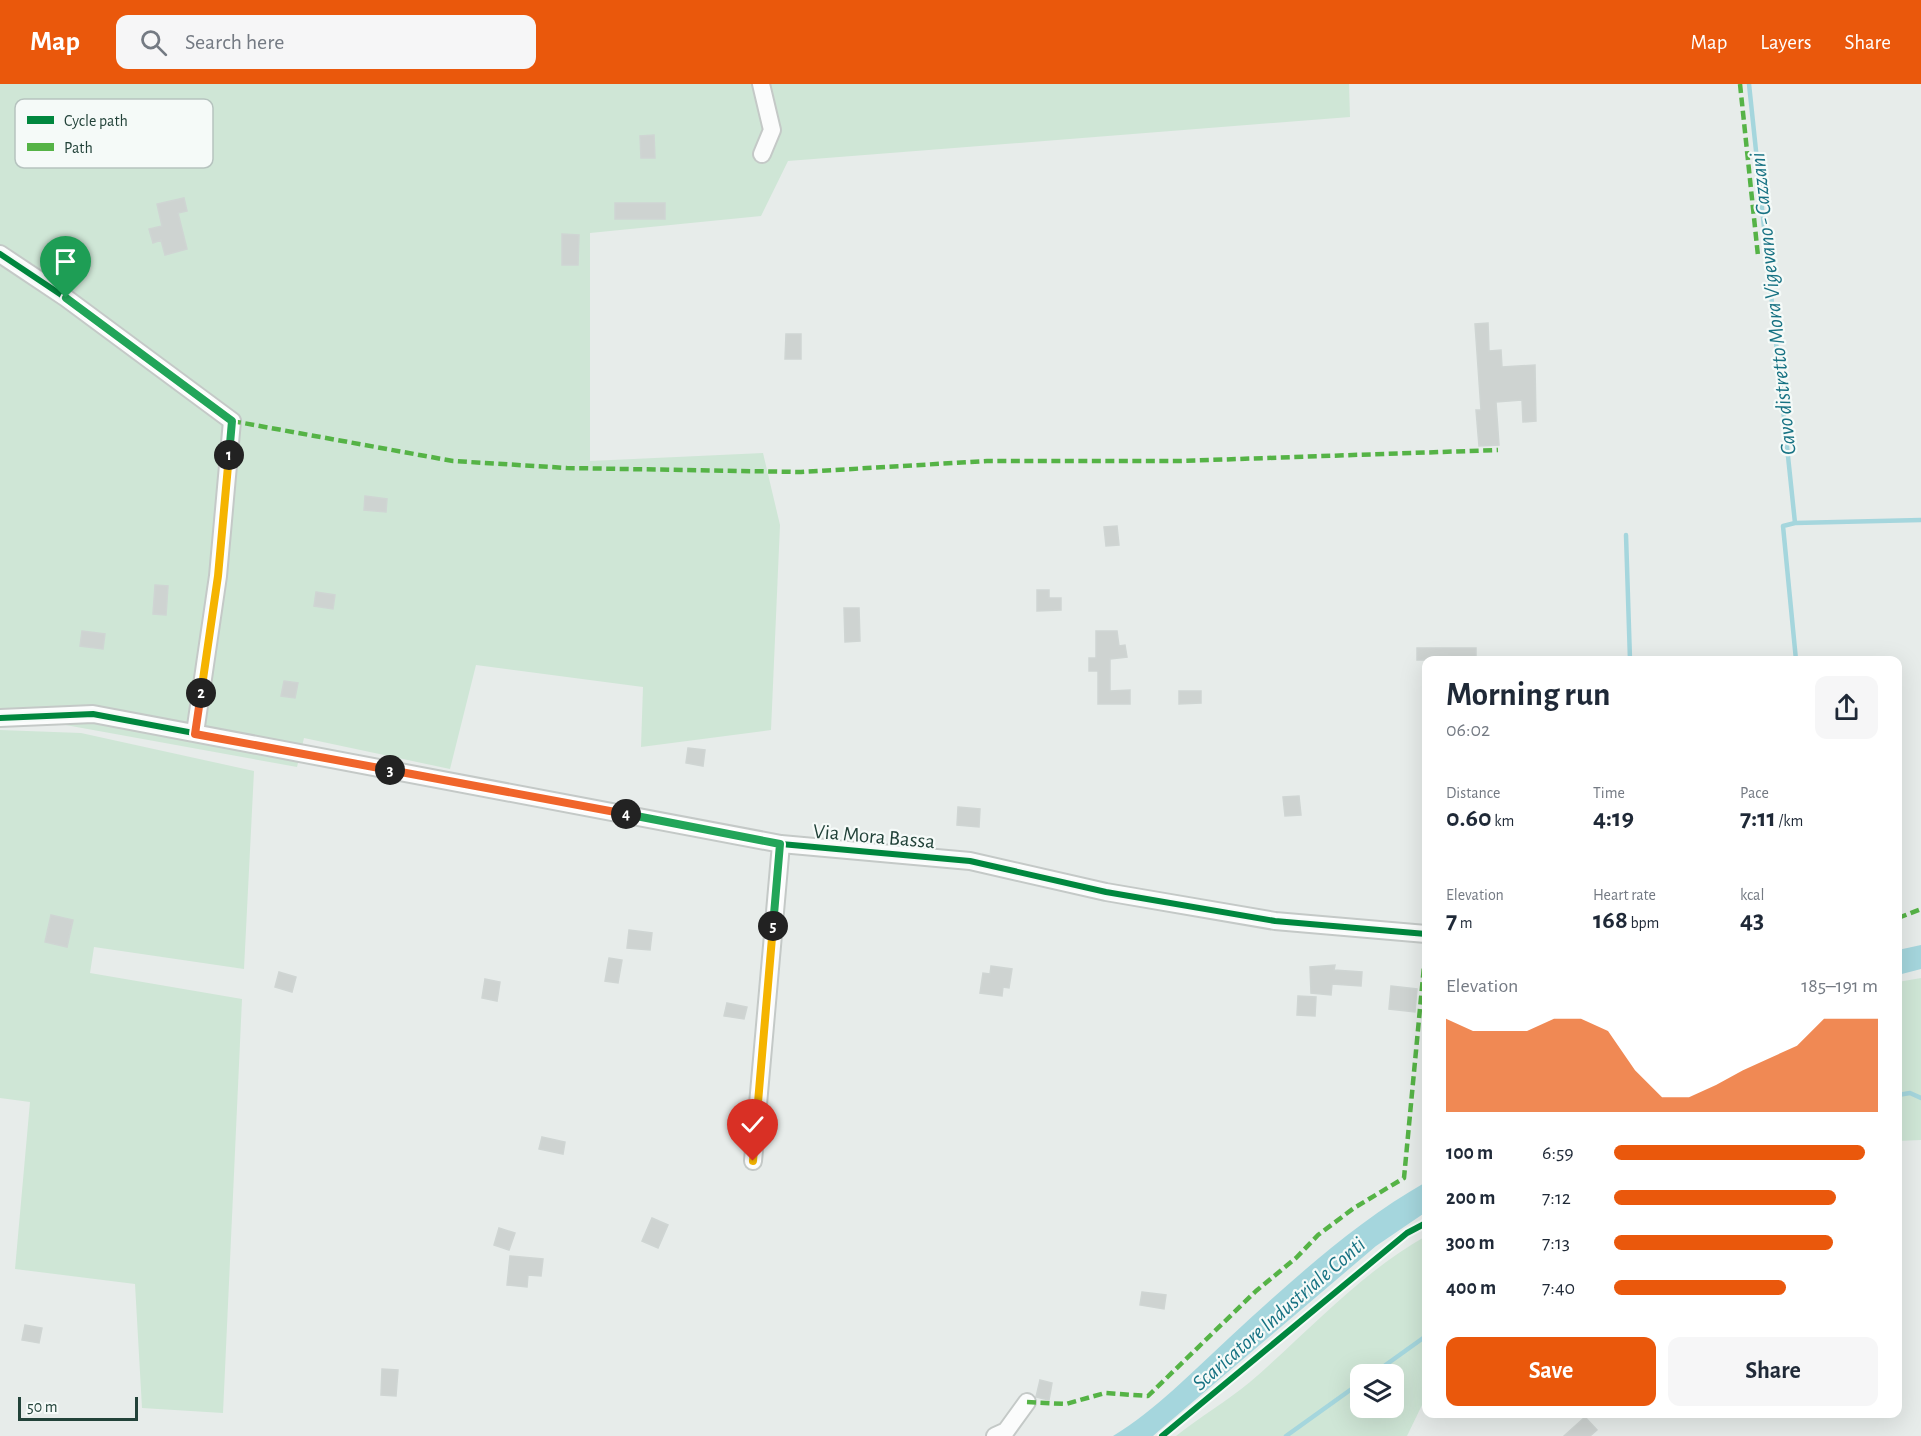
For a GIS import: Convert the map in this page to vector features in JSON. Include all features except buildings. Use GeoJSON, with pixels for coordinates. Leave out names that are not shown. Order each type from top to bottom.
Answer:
{"type":"FeatureCollection","features":[{"type":"Feature","properties":{"kind":"street"},"geometry":{"type":"LineString","coordinates":[[761,84],[772,130],[762,154]]}},
{"type":"Feature","properties":{"kind":"street"},"geometry":{"type":"LineString","coordinates":[[0,254],[66,298],[232,421],[218,576],[195,734]]}},
{"type":"Feature","properties":{"kind":"street","name":"Via Mora Bassa"},"geometry":{"type":"LineString","coordinates":[[0,718],[93,714],[780,844],[970,861],[1106,892],[1275,921],[1422,934]]}},
{"type":"Feature","properties":{"kind":"street"},"geometry":{"type":"LineString","coordinates":[[753,1161],[780,844]]}},
{"type":"Feature","properties":{"kind":"street"},"geometry":{"type":"LineString","coordinates":[[995,1436],[1006,1431],[1027,1402]]}},
{"type":"Feature","properties":{"kind":"green space"},"geometry":{"type":"Polygon","coordinates":[[[0,84],[1349,84],[1350,117],[788,161],[761,216],[590,233],[590,461],[763,453],[780,525],[771,730],[641,747],[643,687],[476,665],[450,769],[304,738],[297,767],[60,724],[0,724],[0,84]]]}},
{"type":"Feature","properties":{"kind":"green space"},"geometry":{"type":"Polygon","coordinates":[[[0,730],[81,733],[254,771],[244,969],[94,947],[90,973],[242,999],[223,1413],[142,1408],[135,1284],[15,1269],[30,1102],[0,1098],[0,730]]]}},
{"type":"Feature","properties":{"kind":"green space"},"geometry":{"type":"Polygon","coordinates":[[[1921,978],[1921,1140],[1902,1141],[1902,981],[1921,978]]]}},
{"type":"Feature","properties":{"kind":"green space"},"geometry":{"type":"Polygon","coordinates":[[[1422,1238],[1422,1405],[1407,1436],[1176,1436],[1250,1382],[1356,1286],[1422,1238]]]}},
{"type":"Feature","properties":{"kind":"water"},"geometry":{"type":"Polygon","coordinates":[[[1921,945],[1921,969],[1902,974],[1902,949],[1921,945]]]}},
{"type":"Feature","properties":{"kind":"water","name":"Scaricatore Industriale Conti"},"geometry":{"type":"Polygon","coordinates":[[[1422,1184],[1422,1215],[1376,1246],[1153,1436],[1113,1436],[1159,1403],[1323,1254],[1399,1198],[1422,1184]]]}},
{"type":"Feature","properties":{"kind":"waterway","name":"Cavo distretto Mora Vigevano - Cazzani"},"geometry":{"type":"LineString","coordinates":[[1749,84],[1795,523]]}},
{"type":"Feature","properties":{"kind":"waterway","name":"Cavo distretto Mora Vigevano - Cazzani"},"geometry":{"type":"LineString","coordinates":[[1796,656],[1783,526],[1795,523],[1921,520]]}},
{"type":"Feature","properties":{"kind":"waterway"},"geometry":{"type":"LineString","coordinates":[[1626,535],[1630,656]]}},
{"type":"Feature","properties":{"kind":"waterway"},"geometry":{"type":"LineString","coordinates":[[1902,1094],[1910,1093],[1921,1098]]}},
{"type":"Feature","properties":{"kind":"waterway"},"geometry":{"type":"LineString","coordinates":[[1387,1364],[1422,1339]]}},
{"type":"Feature","properties":{"kind":"waterway"},"geometry":{"type":"LineString","coordinates":[[1286,1436],[1350,1390]]}},
{"type":"Feature","properties":{"kind":"marked path"},"geometry":{"type":"LineString","coordinates":[[1740,84],[1758,256]]}},
{"type":"Feature","properties":{"kind":"marked path"},"geometry":{"type":"LineString","coordinates":[[232,421],[453,461],[567,468],[801,472],[987,461],[1180,461],[1498,450]]}},
{"type":"Feature","properties":{"kind":"marked path"},"geometry":{"type":"LineString","coordinates":[[1902,916],[1921,909]]}},
{"type":"Feature","properties":{"kind":"marked path"},"geometry":{"type":"LineString","coordinates":[[1027,1402],[1066,1404],[1105,1393],[1148,1396],[1256,1291],[1296,1258],[1318,1235],[1354,1208],[1404,1178],[1422,987]]}},
{"type":"Feature","properties":{"kind":"cycle path"},"geometry":{"type":"LineString","coordinates":[[0,254],[66,298],[232,421],[218,576],[195,733]]}},
{"type":"Feature","properties":{"kind":"cycle path"},"geometry":{"type":"LineString","coordinates":[[0,718],[93,714],[781,844],[970,861],[1106,892],[1275,921],[1422,934]]}},
{"type":"Feature","properties":{"kind":"cycle path"},"geometry":{"type":"LineString","coordinates":[[1162,1436],[1407,1233],[1422,1225]]}},
{"type":"Feature","properties":{"kind":"route"},"geometry":{"type":"LineString","coordinates":[[66,298],[232,421],[218,576],[195,734],[780,844],[753,1161]]}}]}
